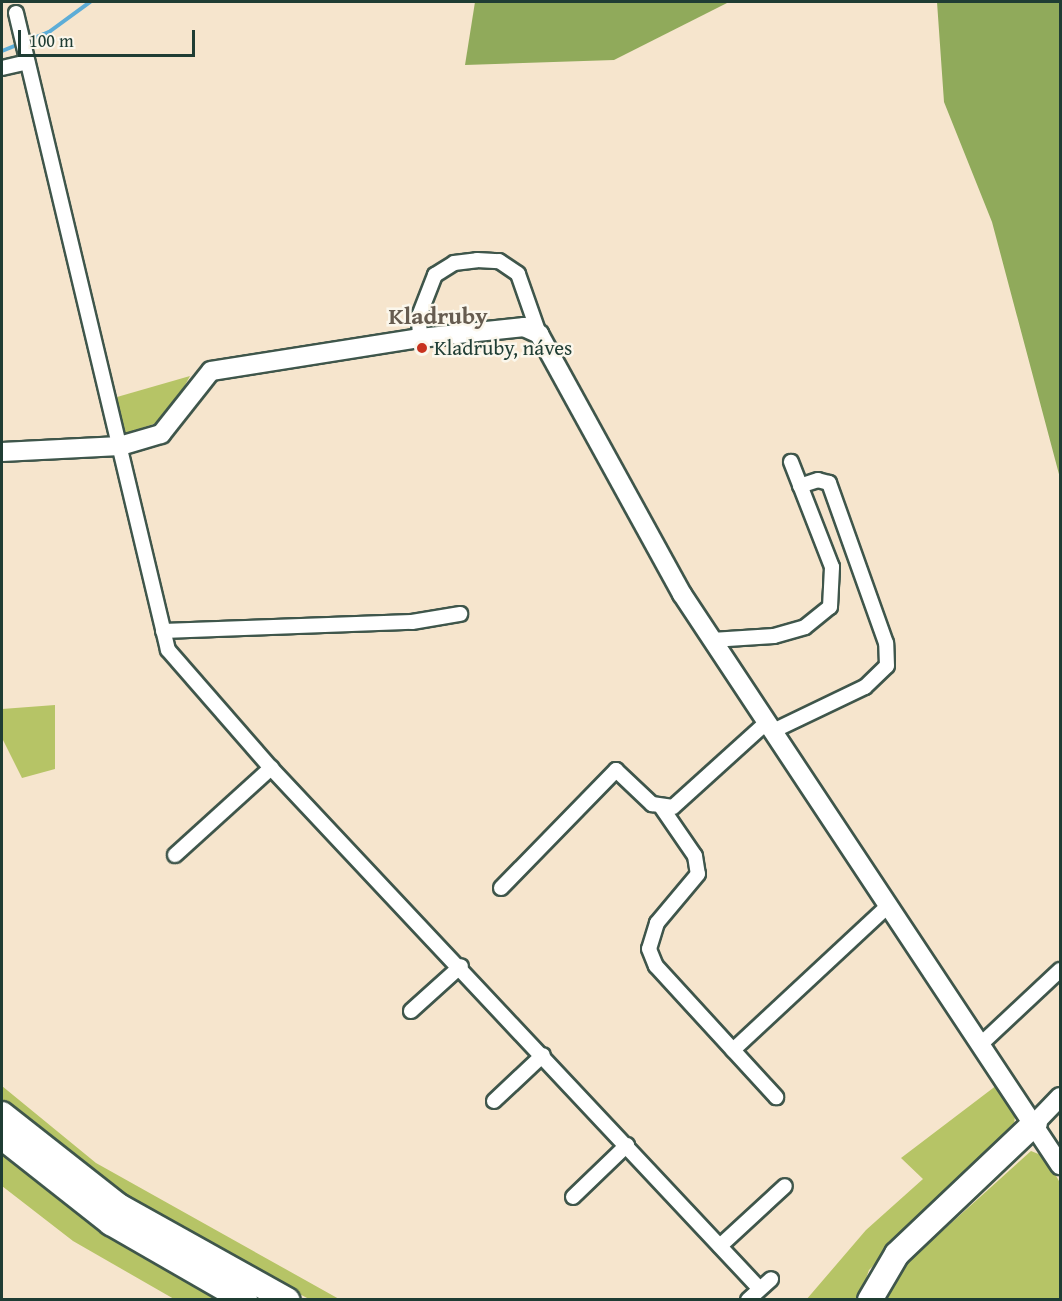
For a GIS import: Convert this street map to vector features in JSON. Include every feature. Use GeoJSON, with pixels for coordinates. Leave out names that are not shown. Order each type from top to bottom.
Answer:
{"type":"FeatureCollection","features":[{"type":"Feature","properties":{"kind":"highway"},"geometry":{"type":"LineString","coordinates":[[2,1114],[119,1206],[286,1299]]}},
{"type":"Feature","properties":{"kind":"highway"},"geometry":{"type":"LineString","coordinates":[[875,1294],[897,1254],[1035,1123]]}},
{"type":"Feature","properties":{"kind":"highway"},"geometry":{"type":"LineString","coordinates":[[2,1137],[111,1223],[245,1299]]}},
{"type":"Feature","properties":{"kind":"street"},"geometry":{"type":"LineString","coordinates":[[16,14],[168,650],[188,676],[271,768],[460,966],[759,1288]]}},
{"type":"Feature","properties":{"kind":"street"},"geometry":{"type":"LineString","coordinates":[[2,68],[27,62]]}},
{"type":"Feature","properties":{"kind":"street"},"geometry":{"type":"LineString","coordinates":[[420,338],[419,316],[435,275],[454,263],[477,260],[499,261],[518,274],[539,334]]}},
{"type":"Feature","properties":{"kind":"street"},"geometry":{"type":"LineString","coordinates":[[2,452],[120,446],[161,434],[211,371],[420,338],[524,327],[539,334],[547,340],[619,485],[712,640],[1035,1123],[1060,1166]]}},
{"type":"Feature","properties":{"kind":"street"},"geometry":{"type":"LineString","coordinates":[[712,640],[774,636],[805,627],[830,607],[832,567],[791,462]]}},
{"type":"Feature","properties":{"kind":"street"},"geometry":{"type":"LineString","coordinates":[[662,808],[683,798],[770,726],[865,687],[887,666],[886,643],[829,483],[818,480],[800,486]]}},
{"type":"Feature","properties":{"kind":"street"},"geometry":{"type":"LineString","coordinates":[[163,632],[412,622],[460,614]]}},
{"type":"Feature","properties":{"kind":"street"},"geometry":{"type":"LineString","coordinates":[[175,855],[271,768]]}},
{"type":"Feature","properties":{"kind":"street"},"geometry":{"type":"LineString","coordinates":[[501,888],[616,770],[662,808],[695,856],[698,874],[657,922],[649,949],[656,966],[776,1097]]}},
{"type":"Feature","properties":{"kind":"street"},"geometry":{"type":"LineString","coordinates":[[733,1050],[890,906]]}},
{"type":"Feature","properties":{"kind":"street"},"geometry":{"type":"LineString","coordinates":[[411,1011],[460,966]]}},
{"type":"Feature","properties":{"kind":"street"},"geometry":{"type":"LineString","coordinates":[[982,1043],[1060,970]]}},
{"type":"Feature","properties":{"kind":"street"},"geometry":{"type":"LineString","coordinates":[[494,1101],[543,1055]]}},
{"type":"Feature","properties":{"kind":"street"},"geometry":{"type":"LineString","coordinates":[[1035,1123],[1060,1097]]}},
{"type":"Feature","properties":{"kind":"street"},"geometry":{"type":"LineString","coordinates":[[573,1197],[627,1145]]}},
{"type":"Feature","properties":{"kind":"street"},"geometry":{"type":"LineString","coordinates":[[720,1246],[786,1186]]}},
{"type":"Feature","properties":{"kind":"street"},"geometry":{"type":"LineString","coordinates":[[748,1299],[771,1278]]}},
{"type":"Feature","properties":{"kind":"green space"},"geometry":{"type":"Polygon","coordinates":[[[475,2],[729,2],[614,60],[465,65],[475,2]]]}},
{"type":"Feature","properties":{"kind":"green space"},"geometry":{"type":"Polygon","coordinates":[[[937,2],[1060,2],[1060,478],[992,222],[944,102],[937,2]]]}},
{"type":"Feature","properties":{"kind":"green space"},"geometry":{"type":"Polygon","coordinates":[[[190,376],[166,420],[123,434],[117,397],[190,376]]]}},
{"type":"Feature","properties":{"kind":"green space"},"geometry":{"type":"Polygon","coordinates":[[[55,705],[55,769],[22,778],[2,738],[2,709],[55,705]]]}},
{"type":"Feature","properties":{"kind":"green space"},"geometry":{"type":"Polygon","coordinates":[[[1001,1082],[1016,1107],[1014,1125],[869,1270],[859,1299],[806,1300],[866,1230],[923,1179],[901,1158],[1001,1082]]]}},
{"type":"Feature","properties":{"kind":"green space"},"geometry":{"type":"Polygon","coordinates":[[[2,1086],[96,1163],[339,1299],[309,1299],[147,1214],[29,1125],[2,1099],[2,1086]]]}},
{"type":"Feature","properties":{"kind":"green space"},"geometry":{"type":"Polygon","coordinates":[[[1031,1151],[1046,1157],[1060,1183],[1060,1299],[885,1300],[898,1271],[1031,1151]]]}},
{"type":"Feature","properties":{"kind":"green space"},"geometry":{"type":"Polygon","coordinates":[[[2,1154],[98,1231],[219,1299],[174,1299],[73,1241],[2,1186],[2,1154]]]}},
{"type":"Feature","properties":{"kind":"waterway"},"geometry":{"type":"LineString","coordinates":[[2,51],[49,32],[90,2]]}},
{"type":"Feature","properties":{"kind":"place","name":"Kladruby, náves"},"geometry":{"type":"Point","coordinates":[422,348]}},
{"type":"Feature","properties":{"kind":"district","name":"Kladruby"},"geometry":{"type":"Point","coordinates":[438,316]}}]}
